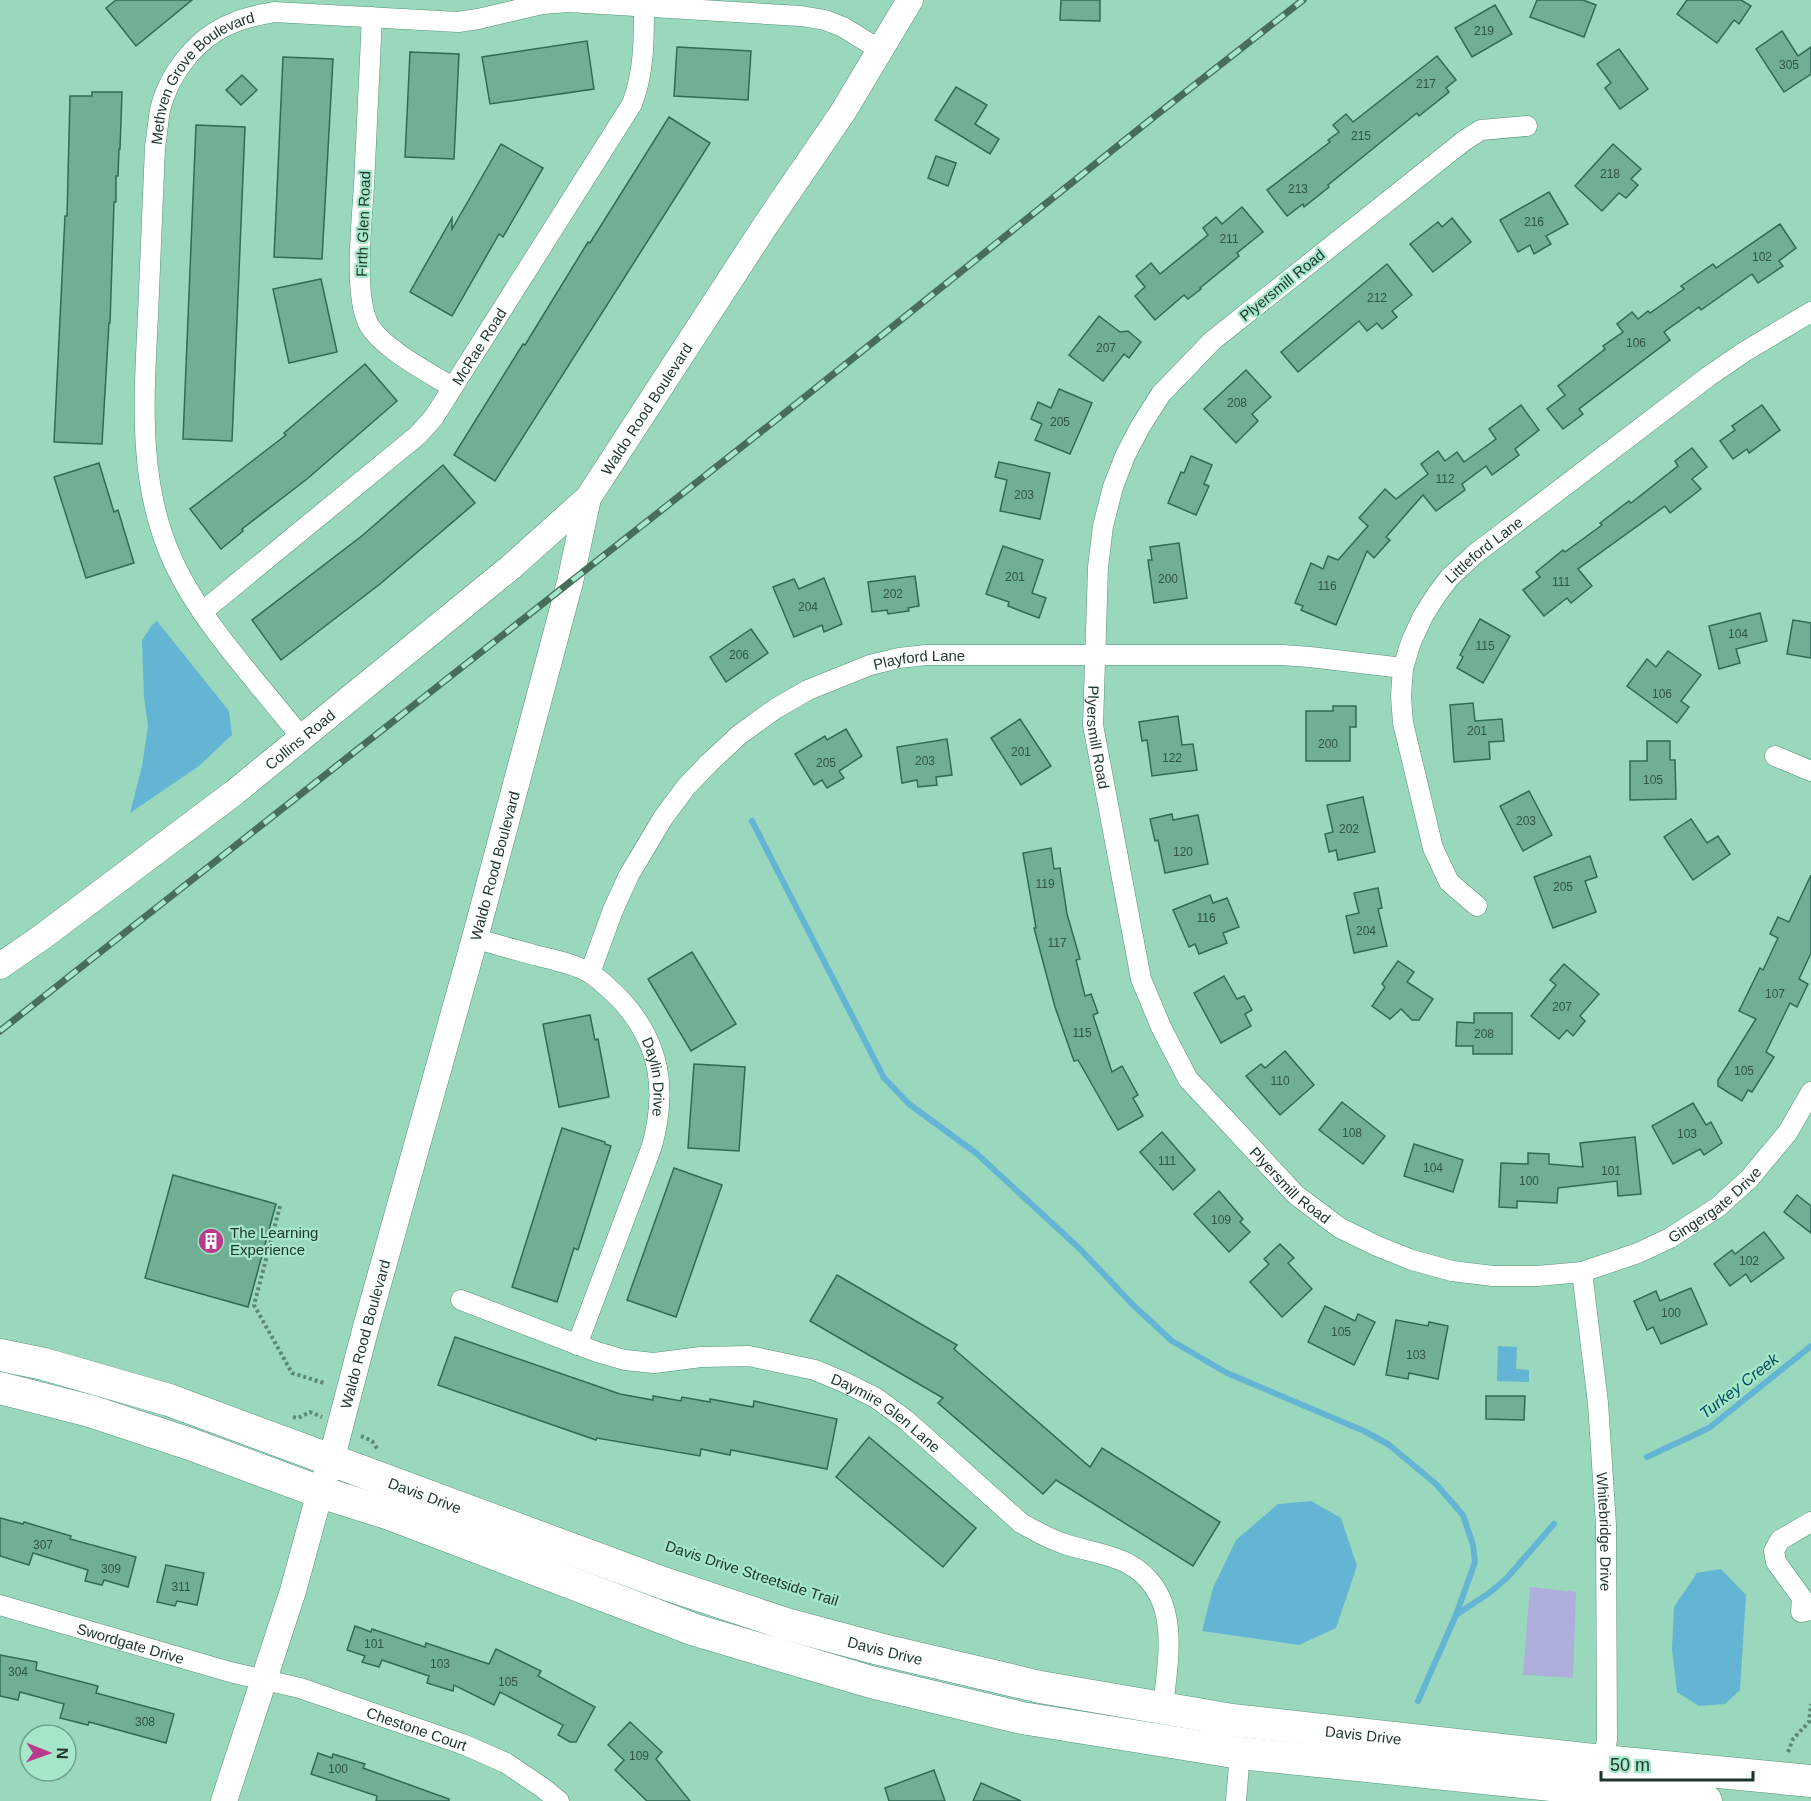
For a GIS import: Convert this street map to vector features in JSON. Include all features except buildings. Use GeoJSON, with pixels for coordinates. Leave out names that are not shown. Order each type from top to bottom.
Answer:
{"type":"FeatureCollection","features":[{"type":"Feature","properties":{"kind":"main road","name":"Davis Drive"},"geometry":{"type":"LineString","coordinates":[[0,1355],[44,1364],[169,1400],[663,1582],[786,1624],[879,1649],[1040,1687],[1706,1801]]}},
{"type":"Feature","properties":{"kind":"main road","name":"Davis Drive"},"geometry":{"type":"LineString","coordinates":[[0,1388],[90,1411],[190,1444],[320,1492],[390,1514],[695,1630],[871,1682],[1022,1718],[1240,1753],[1599,1784],[1811,1781]]}},
{"type":"Feature","properties":{"kind":"street","name":"Waldo Rood Boulevard"},"geometry":{"type":"LineString","coordinates":[[224,1801],[293,1591],[320,1492],[331,1461],[369,1315],[476,938],[570,582],[588,498],[765,226],[843,112],[910,0]]}},
{"type":"Feature","properties":{"kind":"street","name":"Methven Grove Boulevard"},"geometry":{"type":"LineString","coordinates":[[301,737],[202,612],[187,588],[173,561],[159,525],[149,481],[144,442],[144,392],[156,147],[160,111],[166,91],[191,52],[206,38],[230,24],[248,17],[274,12],[458,22],[542,4],[569,2],[801,16],[825,20],[843,27],[880,50]]}},
{"type":"Feature","properties":{"kind":"street","name":"McRae Road"},"geometry":{"type":"LineString","coordinates":[[202,612],[418,435],[434,417],[632,104],[639,86],[642,68],[644,7]]}},
{"type":"Feature","properties":{"kind":"street","name":"Firth Glen Road"},"geometry":{"type":"LineString","coordinates":[[372,17],[361,256],[361,296],[364,313],[370,326],[384,343],[452,387]]}},
{"type":"Feature","properties":{"kind":"street","name":"Plyersmill Road"},"geometry":{"type":"LineString","coordinates":[[1527,126],[1482,130],[1465,140],[1212,341],[1161,394],[1125,456],[1113,487],[1103,526],[1098,567],[1093,725],[1141,979],[1161,1027],[1188,1079],[1296,1195],[1340,1228],[1412,1260],[1462,1272],[1493,1276],[1537,1276],[1582,1272]]}},
{"type":"Feature","properties":{"kind":"street","name":"Littleford Lane"},"geometry":{"type":"LineString","coordinates":[[1477,906],[1449,882],[1433,848],[1403,723],[1401,696],[1403,668],[1419,625],[1450,577],[1475,554],[1709,376],[1811,312]]}},
{"type":"Feature","properties":{"kind":"street","name":"Collins Road"},"geometry":{"type":"LineString","coordinates":[[0,966],[42,938],[235,792],[512,567],[588,498]]}},
{"type":"Feature","properties":{"kind":"street","name":"Playford Lane"},"geometry":{"type":"LineString","coordinates":[[590,973],[613,910],[629,875],[663,818],[686,787],[739,735],[775,709],[841,675],[899,658],[960,655],[1282,655],[1403,668]]}},
{"type":"Feature","properties":{"kind":"street"},"geometry":{"type":"LineString","coordinates":[[1775,756],[1811,771]]}},
{"type":"Feature","properties":{"kind":"street","name":"Daylin Drive"},"geometry":{"type":"LineString","coordinates":[[476,938],[558,961],[590,973],[632,1012],[655,1056],[661,1101],[652,1146],[578,1345]]}},
{"type":"Feature","properties":{"kind":"street","name":"Gingergate Drive"},"geometry":{"type":"LineString","coordinates":[[1582,1272],[1638,1253],[1670,1238],[1718,1207],[1749,1179],[1768,1157],[1788,1132],[1811,1092]]}},
{"type":"Feature","properties":{"kind":"street","name":"Whitebridge Drive"},"geometry":{"type":"LineString","coordinates":[[1582,1272],[1598,1403],[1606,1525],[1606,1740],[1599,1784]]}},
{"type":"Feature","properties":{"kind":"street","name":"Daymire Glen Lane"},"geometry":{"type":"LineString","coordinates":[[461,1300],[578,1345],[616,1357],[654,1363],[701,1357],[749,1356],[815,1370],[876,1398],[906,1420],[1021,1523],[1062,1544],[1127,1563],[1147,1578],[1160,1596],[1170,1628],[1164,1708]]}},
{"type":"Feature","properties":{"kind":"street"},"geometry":{"type":"LineString","coordinates":[[1811,1522],[1780,1540],[1774,1551],[1776,1562],[1802,1598],[1801,1612],[1811,1610]]}},
{"type":"Feature","properties":{"kind":"street","name":"Swordgate Drive"},"geometry":{"type":"LineString","coordinates":[[0,1605],[230,1672],[263,1679]]}},
{"type":"Feature","properties":{"kind":"street","name":"Chestone Court"},"geometry":{"type":"LineString","coordinates":[[263,1679],[300,1688],[465,1745],[506,1763],[559,1801]]}},
{"type":"Feature","properties":{"kind":"street"},"geometry":{"type":"LineString","coordinates":[[1236,1801],[1240,1753]]}},
{"type":"Feature","properties":{"kind":"path"},"geometry":{"type":"LineString","coordinates":[[280,1206],[255,1305],[292,1373],[324,1383]]}},
{"type":"Feature","properties":{"kind":"path"},"geometry":{"type":"LineString","coordinates":[[372,1441],[378,1451]]}},
{"type":"Feature","properties":{"kind":"path"},"geometry":{"type":"LineString","coordinates":[[1788,1752],[1793,1739],[1809,1722],[1811,1704]]}},
{"type":"Feature","properties":{"kind":"shaded area"},"geometry":{"type":"Polygon","coordinates":[[[157,621],[229,711],[232,735],[199,766],[130,813],[142,766],[148,726],[144,697],[142,640],[157,621]]]}},
{"type":"Feature","properties":{"kind":"shaded area"},"geometry":{"type":"Polygon","coordinates":[[[1498,1346],[1517,1347],[1516,1369],[1529,1370],[1529,1382],[1497,1381],[1498,1346]]]}},
{"type":"Feature","properties":{"kind":"shaded area"},"geometry":{"type":"Polygon","coordinates":[[[1311,1501],[1341,1518],[1357,1566],[1336,1628],[1299,1645],[1202,1631],[1213,1588],[1236,1540],[1278,1504],[1311,1501]]]}},
{"type":"Feature","properties":{"kind":"shaded area"},"geometry":{"type":"Polygon","coordinates":[[[1721,1569],[1746,1595],[1740,1690],[1725,1704],[1699,1706],[1677,1692],[1672,1649],[1674,1607],[1697,1573],[1721,1569]]]}},
{"type":"Feature","properties":{"kind":"shaded area"},"geometry":{"type":"Polygon","coordinates":[[[1530,1587],[1576,1592],[1573,1678],[1523,1675],[1530,1587]]]}},
{"type":"Feature","properties":{"kind":"waterway"},"geometry":{"type":"LineString","coordinates":[[752,821],[884,1078],[909,1104],[976,1153],[1080,1249],[1133,1305],[1172,1341],[1227,1373],[1364,1431],[1388,1444],[1436,1484],[1463,1515],[1473,1545],[1475,1562],[1456,1615],[1418,1701]]}},
{"type":"Feature","properties":{"kind":"waterway","name":"Turkey Creek"},"geometry":{"type":"LineString","coordinates":[[1647,1457],[1709,1428],[1811,1346]]}},
{"type":"Feature","properties":{"kind":"waterway","name":"Turkey Creek"},"geometry":{"type":"LineString","coordinates":[[1456,1615],[1506,1579],[1554,1524]]}},
{"type":"Feature","properties":{"kind":"railway"},"geometry":{"type":"LineString","coordinates":[[0,1031],[786,412],[1303,0]]}},
{"type":"Feature","properties":{"kind":"place","name":"The Learning Experience"},"geometry":{"type":"Point","coordinates":[211,1241]}}]}
